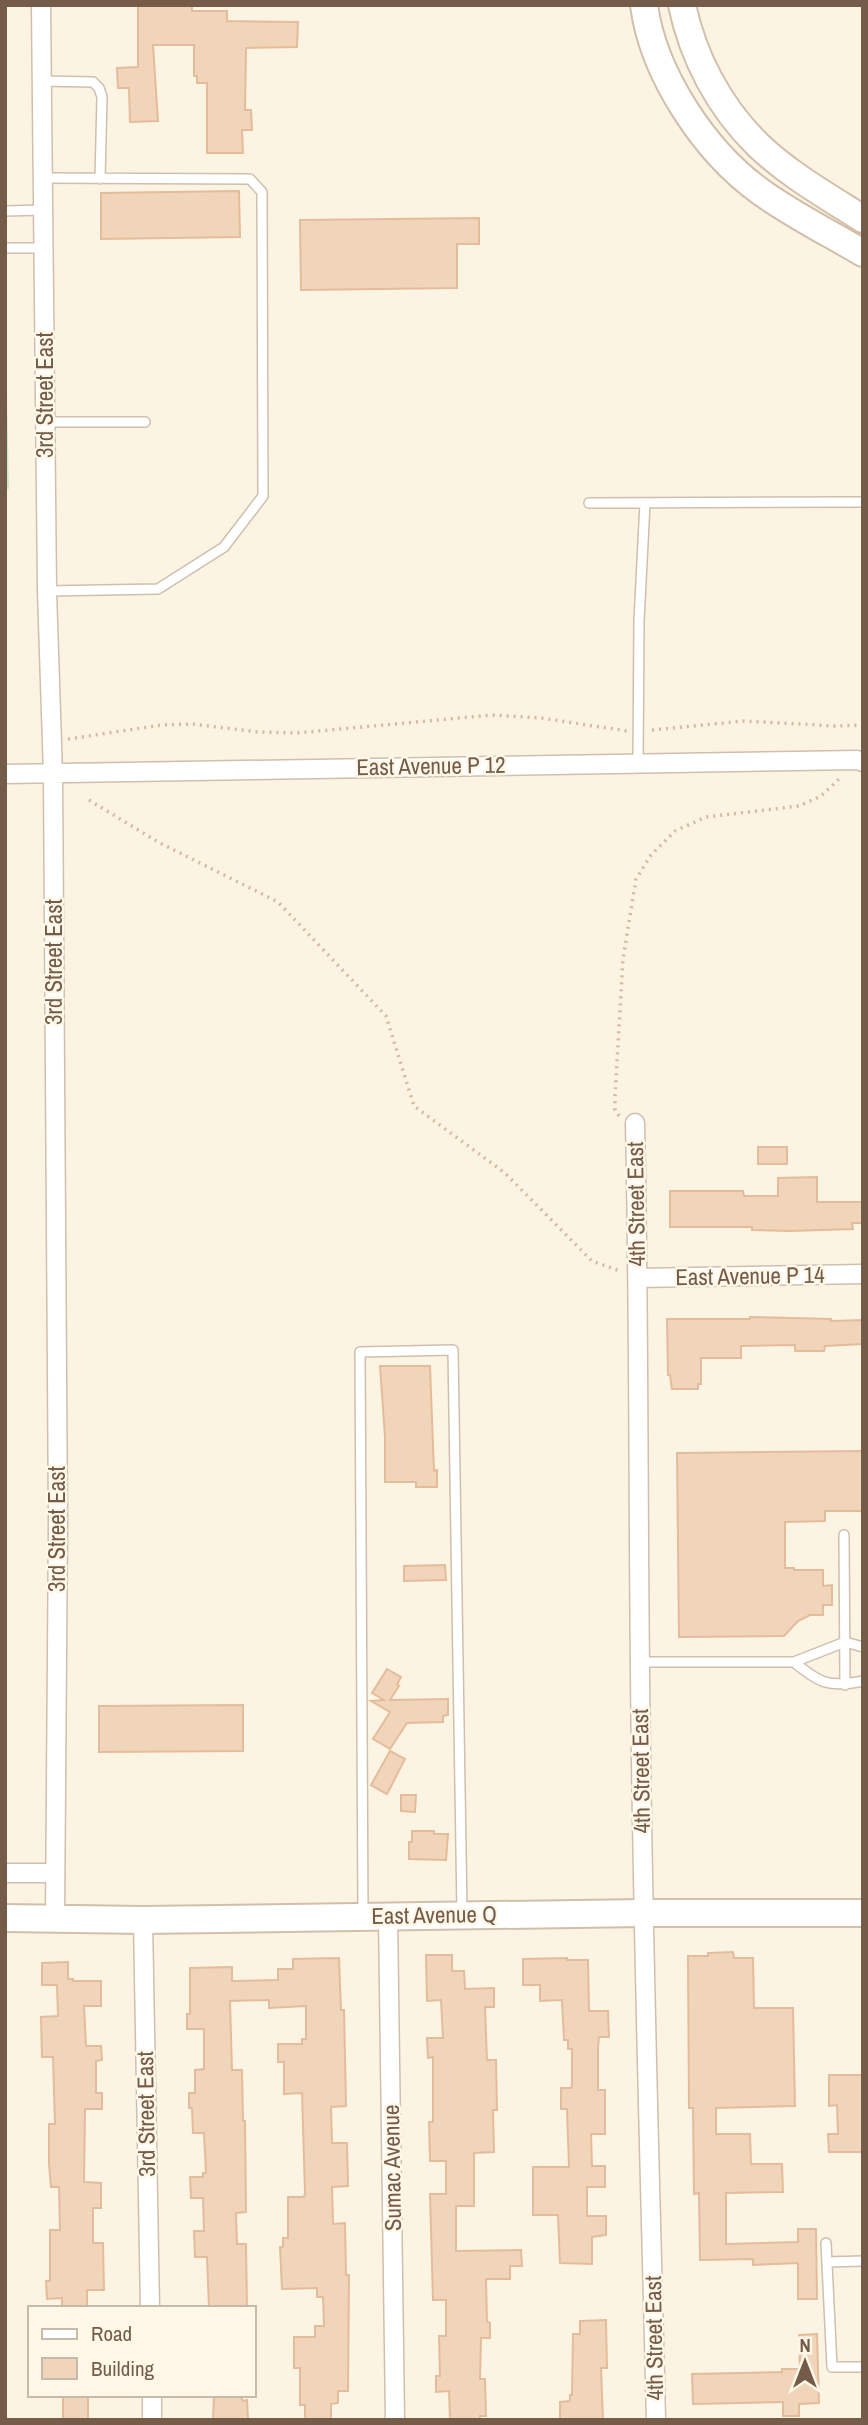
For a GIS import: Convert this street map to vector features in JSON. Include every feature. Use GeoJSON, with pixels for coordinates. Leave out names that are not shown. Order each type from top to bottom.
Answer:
{"type":"FeatureCollection","features":[{"type":"Feature","properties":{"kind":"street","name":"3rd Street East"},"geometry":{"type":"LineString","coordinates":[[41,5],[47,591],[53,774],[58,1523],[55,1918]]}},
{"type":"Feature","properties":{"kind":"street"},"geometry":{"type":"LineString","coordinates":[[644,5],[656,50],[670,83],[685,112],[713,148],[760,192],[863,253]]}},
{"type":"Feature","properties":{"kind":"street"},"geometry":{"type":"LineString","coordinates":[[682,5],[686,26],[701,67],[723,102],[757,144],[809,185],[863,219]]}},
{"type":"Feature","properties":{"kind":"street","name":"East Avenue P 12"},"geometry":{"type":"LineString","coordinates":[[5,774],[861,759]]}},
{"type":"Feature","properties":{"kind":"street","name":"4th Street East"},"geometry":{"type":"LineString","coordinates":[[635,1123],[643,1913],[656,2420]]}},
{"type":"Feature","properties":{"kind":"street","name":"East Avenue P 14"},"geometry":{"type":"LineString","coordinates":[[638,1278],[863,1274]]}},
{"type":"Feature","properties":{"kind":"street"},"geometry":{"type":"LineString","coordinates":[[5,1873],[54,1872]]}},
{"type":"Feature","properties":{"kind":"street","name":"East Avenue Q"},"geometry":{"type":"LineString","coordinates":[[5,1918],[143,1920],[643,1913],[863,1913]]}},
{"type":"Feature","properties":{"kind":"street","name":"Sumac Avenue"},"geometry":{"type":"LineString","coordinates":[[376,1916],[396,2420]]}},
{"type":"Feature","properties":{"kind":"street","name":"3rd Street East"},"geometry":{"type":"LineString","coordinates":[[143,1920],[150,2306]]}},
{"type":"Feature","properties":{"kind":"street"},"geometry":{"type":"LineString","coordinates":[[152,2397],[152,2420]]}},
{"type":"Feature","properties":{"kind":"lane"},"geometry":{"type":"LineString","coordinates":[[42,80],[93,82],[99,88],[102,97],[100,179]]}},
{"type":"Feature","properties":{"kind":"lane"},"geometry":{"type":"LineString","coordinates":[[43,178],[250,179],[262,192],[263,496],[224,547],[158,589],[47,591]]}},
{"type":"Feature","properties":{"kind":"lane"},"geometry":{"type":"LineString","coordinates":[[5,211],[43,210]]}},
{"type":"Feature","properties":{"kind":"lane"},"geometry":{"type":"LineString","coordinates":[[5,248],[43,248]]}},
{"type":"Feature","properties":{"kind":"lane"},"geometry":{"type":"LineString","coordinates":[[45,422],[145,422]]}},
{"type":"Feature","properties":{"kind":"lane"},"geometry":{"type":"LineString","coordinates":[[589,503],[863,502]]}},
{"type":"Feature","properties":{"kind":"lane"},"geometry":{"type":"LineString","coordinates":[[638,762],[639,621],[645,503]]}},
{"type":"Feature","properties":{"kind":"lane"},"geometry":{"type":"LineString","coordinates":[[376,1916],[360,1352],[453,1350],[462,1915]]}},
{"type":"Feature","properties":{"kind":"lane"},"geometry":{"type":"LineString","coordinates":[[844,1535],[845,1685]]}},
{"type":"Feature","properties":{"kind":"lane"},"geometry":{"type":"LineString","coordinates":[[640,1662],[794,1662],[845,1642],[863,1647]]}},
{"type":"Feature","properties":{"kind":"lane"},"geometry":{"type":"LineString","coordinates":[[794,1662],[816,1680],[845,1685],[863,1681]]}},
{"type":"Feature","properties":{"kind":"lane"},"geometry":{"type":"LineString","coordinates":[[826,2243],[832,2367],[863,2367]]}},
{"type":"Feature","properties":{"kind":"lane"},"geometry":{"type":"LineString","coordinates":[[827,2262],[863,2261]]}},
{"type":"Feature","properties":{"kind":"path"},"geometry":{"type":"LineString","coordinates":[[52,741],[162,725],[192,724],[258,732],[298,733],[492,715],[541,718],[639,732],[744,721],[863,725]]}},
{"type":"Feature","properties":{"kind":"path"},"geometry":{"type":"LineString","coordinates":[[635,1123],[617,1116],[615,1097],[624,959],[636,879],[651,855],[675,831],[706,817],[799,806],[821,796],[861,759]]}},
{"type":"Feature","properties":{"kind":"path"},"geometry":{"type":"LineString","coordinates":[[89,800],[158,842],[278,902],[386,1016],[414,1106],[505,1172],[592,1261],[638,1278]]}},
{"type":"Feature","properties":{"kind":"green space"},"geometry":{"type":"Polygon","coordinates":[[[5,297],[9,489],[5,489],[5,297]]]}},
{"type":"Feature","properties":{"kind":"building"},"geometry":{"type":"Polygon","coordinates":[[[138,5],[192,5],[192,11],[227,11],[227,21],[298,22],[297,47],[246,48],[245,110],[251,110],[252,130],[242,130],[243,153],[207,153],[207,83],[197,83],[197,76],[194,76],[194,45],[153,45],[158,121],[130,122],[129,88],[118,88],[117,68],[138,67],[138,5]]]}},
{"type":"Feature","properties":{"kind":"building"},"geometry":{"type":"Polygon","coordinates":[[[239,191],[240,237],[101,239],[101,193],[239,191]]]}},
{"type":"Feature","properties":{"kind":"building"},"geometry":{"type":"Polygon","coordinates":[[[479,218],[479,244],[457,244],[457,288],[301,290],[300,220],[479,218]]]}},
{"type":"Feature","properties":{"kind":"building"},"geometry":{"type":"Polygon","coordinates":[[[758,1147],[787,1147],[787,1164],[758,1164],[758,1147]]]}},
{"type":"Feature","properties":{"kind":"building"},"geometry":{"type":"Polygon","coordinates":[[[817,1177],[817,1202],[863,1202],[863,1223],[852,1223],[853,1229],[790,1231],[752,1230],[752,1227],[670,1227],[670,1191],[743,1191],[744,1196],[778,1196],[778,1178],[817,1177]]]}},
{"type":"Feature","properties":{"kind":"building"},"geometry":{"type":"Polygon","coordinates":[[[750,1317],[863,1320],[863,1344],[825,1346],[824,1351],[795,1351],[795,1345],[741,1346],[741,1358],[701,1358],[701,1384],[698,1384],[698,1389],[672,1389],[668,1375],[667,1319],[750,1317]]]}},
{"type":"Feature","properties":{"kind":"building"},"geometry":{"type":"Polygon","coordinates":[[[380,1366],[430,1366],[437,1487],[416,1487],[416,1482],[385,1482],[380,1366]]]}},
{"type":"Feature","properties":{"kind":"building"},"geometry":{"type":"Polygon","coordinates":[[[863,1451],[863,1511],[825,1511],[825,1521],[785,1522],[785,1568],[823,1570],[823,1586],[832,1585],[832,1605],[823,1605],[823,1615],[810,1615],[798,1621],[784,1636],[679,1637],[677,1453],[863,1451]]]}},
{"type":"Feature","properties":{"kind":"building"},"geometry":{"type":"Polygon","coordinates":[[[445,1565],[446,1580],[404,1581],[404,1566],[445,1565]]]}},
{"type":"Feature","properties":{"kind":"building"},"geometry":{"type":"Polygon","coordinates":[[[387,1669],[401,1677],[390,1700],[448,1699],[448,1715],[443,1716],[443,1722],[407,1723],[390,1749],[373,1739],[390,1712],[371,1701],[384,1700],[372,1693],[387,1669]]]}},
{"type":"Feature","properties":{"kind":"building"},"geometry":{"type":"Polygon","coordinates":[[[243,1705],[243,1751],[99,1752],[99,1706],[243,1705]]]}},
{"type":"Feature","properties":{"kind":"building"},"geometry":{"type":"Polygon","coordinates":[[[390,1751],[405,1759],[387,1794],[371,1785],[390,1751]]]}},
{"type":"Feature","properties":{"kind":"building"},"geometry":{"type":"Polygon","coordinates":[[[401,1795],[416,1795],[415,1812],[401,1811],[401,1795]]]}},
{"type":"Feature","properties":{"kind":"building"},"geometry":{"type":"Polygon","coordinates":[[[412,1831],[448,1834],[446,1860],[409,1859],[412,1831]]]}},
{"type":"Feature","properties":{"kind":"building"},"geometry":{"type":"Polygon","coordinates":[[[733,1952],[734,1958],[753,1958],[754,2008],[793,2008],[795,2106],[716,2108],[716,2134],[750,2134],[751,2164],[782,2164],[783,2192],[726,2193],[726,2244],[798,2242],[798,2229],[816,2229],[817,2299],[798,2299],[798,2263],[753,2265],[753,2259],[700,2260],[699,2193],[694,2194],[693,2108],[689,2108],[688,1956],[733,1952]]]}},
{"type":"Feature","properties":{"kind":"building"},"geometry":{"type":"Polygon","coordinates":[[[426,1955],[452,1955],[452,1971],[464,1971],[465,1989],[494,1988],[494,2007],[485,2007],[487,2060],[496,2060],[494,2152],[474,2153],[474,2206],[456,2206],[456,2251],[521,2250],[522,2266],[510,2266],[510,2279],[486,2279],[490,2338],[481,2338],[480,2379],[485,2379],[486,2416],[480,2416],[480,2420],[450,2420],[449,2391],[436,2392],[436,2376],[440,2376],[439,2336],[446,2336],[446,2300],[433,2300],[430,2194],[446,2194],[446,2161],[430,2161],[429,2122],[433,2122],[433,2057],[428,2058],[427,2038],[443,2038],[441,2000],[427,2001],[426,1955]]]}},
{"type":"Feature","properties":{"kind":"building"},"geometry":{"type":"Polygon","coordinates":[[[339,1958],[341,2010],[344,2010],[346,2106],[331,2107],[332,2143],[347,2143],[348,2186],[332,2187],[333,2224],[345,2223],[346,2275],[349,2275],[348,2391],[338,2391],[338,2403],[331,2404],[331,2420],[305,2420],[305,2405],[300,2405],[300,2368],[294,2368],[294,2337],[315,2337],[315,2326],[324,2326],[323,2297],[317,2297],[317,2288],[282,2289],[280,2247],[283,2247],[283,2238],[288,2238],[288,2197],[304,2197],[305,2193],[302,2093],[284,2094],[284,2062],[278,2062],[278,2044],[302,2044],[302,2039],[306,2039],[306,2006],[269,2008],[269,2000],[230,2001],[232,2070],[242,2070],[245,2121],[246,2212],[236,2213],[237,2244],[246,2244],[247,2306],[209,2306],[207,2257],[195,2257],[194,2231],[204,2231],[203,2198],[191,2198],[190,2177],[203,2177],[203,2173],[206,2173],[204,2133],[193,2133],[189,2093],[195,2093],[195,2070],[204,2069],[204,2029],[187,2029],[187,2014],[190,2014],[190,1968],[232,1967],[232,1981],[278,1980],[278,1969],[293,1969],[293,1959],[339,1958]]]}},
{"type":"Feature","properties":{"kind":"building"},"geometry":{"type":"Polygon","coordinates":[[[523,1959],[588,1960],[589,2011],[608,2011],[609,2037],[599,2037],[598,2048],[598,2090],[605,2090],[605,2134],[591,2134],[592,2166],[605,2166],[605,2187],[587,2187],[587,2216],[606,2216],[606,2235],[592,2237],[592,2264],[560,2263],[558,2215],[533,2215],[533,2167],[569,2167],[567,2109],[561,2109],[561,2088],[571,2088],[572,2085],[572,2049],[568,2049],[568,2040],[564,2040],[562,2000],[540,2001],[540,1985],[523,1985],[523,1959]]]}},
{"type":"Feature","properties":{"kind":"building"},"geometry":{"type":"Polygon","coordinates":[[[68,1962],[68,1979],[101,1981],[101,2006],[84,2006],[86,2046],[101,2046],[102,2060],[96,2061],[96,2093],[102,2093],[102,2109],[85,2109],[84,2182],[101,2183],[101,2208],[93,2208],[93,2243],[103,2243],[104,2290],[87,2290],[87,2306],[62,2306],[62,2298],[47,2299],[46,2281],[50,2281],[50,2230],[60,2230],[59,2187],[51,2187],[49,2164],[49,2124],[55,2124],[53,2057],[42,2057],[41,2017],[58,2016],[57,1985],[42,1985],[42,1963],[68,1962]]]}},
{"type":"Feature","properties":{"kind":"building"},"geometry":{"type":"Polygon","coordinates":[[[829,2075],[863,2075],[863,2152],[829,2152],[828,2134],[838,2134],[837,2105],[829,2106],[829,2075]]]}},
{"type":"Feature","properties":{"kind":"building"},"geometry":{"type":"Polygon","coordinates":[[[606,2320],[607,2368],[601,2368],[603,2420],[560,2420],[560,2402],[570,2401],[572,2395],[573,2334],[580,2334],[580,2321],[606,2320]]]}},
{"type":"Feature","properties":{"kind":"building"},"geometry":{"type":"Polygon","coordinates":[[[817,2334],[819,2403],[799,2404],[799,2416],[783,2416],[783,2402],[693,2404],[692,2374],[782,2372],[782,2369],[800,2369],[799,2335],[817,2334]]]}},
{"type":"Feature","properties":{"kind":"building"},"geometry":{"type":"Polygon","coordinates":[[[63,2397],[88,2397],[88,2420],[63,2420],[63,2397]]]}},
{"type":"Feature","properties":{"kind":"building"},"geometry":{"type":"Polygon","coordinates":[[[214,2397],[241,2397],[243,2401],[247,2400],[248,2420],[213,2420],[214,2397]]]}}]}
